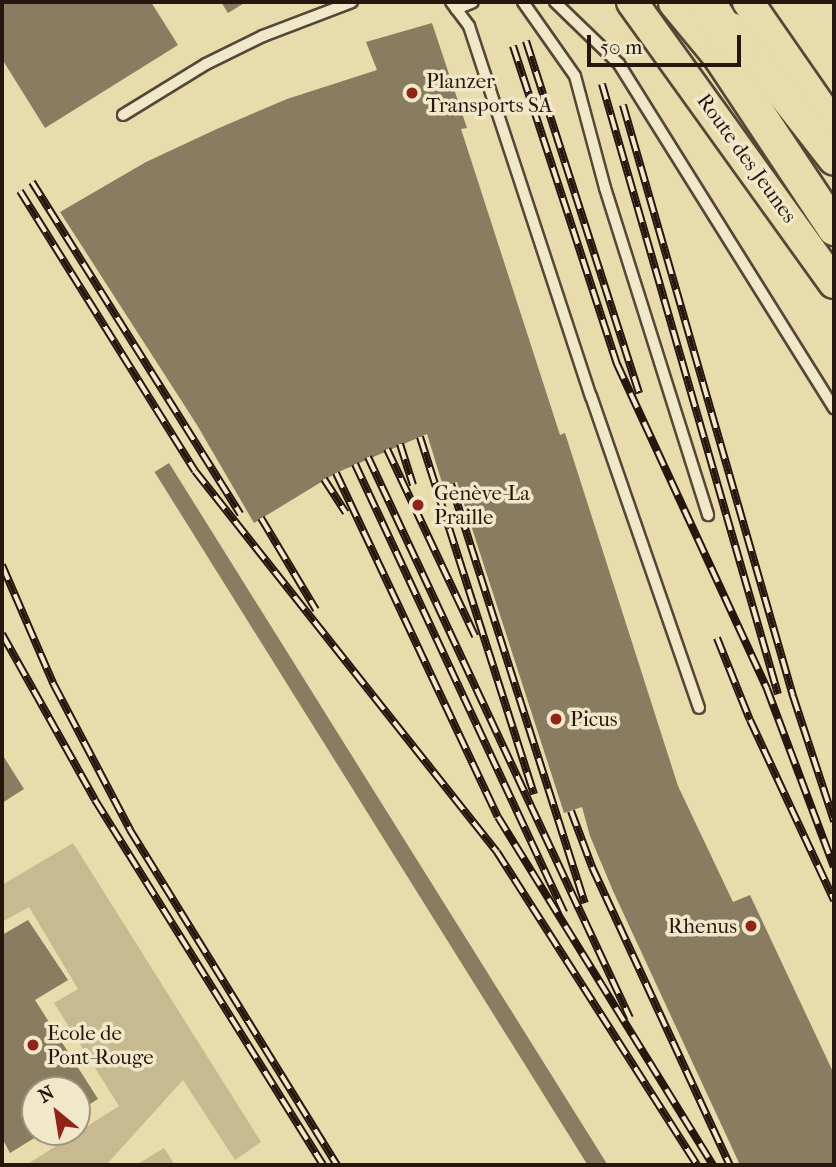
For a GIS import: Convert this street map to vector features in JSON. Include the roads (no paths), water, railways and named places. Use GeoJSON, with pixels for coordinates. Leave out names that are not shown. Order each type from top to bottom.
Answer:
{"type":"FeatureCollection","features":[{"type":"Feature","properties":{"kind":"highway"},"geometry":{"type":"LineString","coordinates":[[675,2],[719,55],[834,228]]}},
{"type":"Feature","properties":{"kind":"highway"},"geometry":{"type":"LineString","coordinates":[[709,2],[834,193]]}},
{"type":"Feature","properties":{"kind":"main road","name":"Route des Jeunes"},"geometry":{"type":"LineString","coordinates":[[632,2],[828,273]]}},
{"type":"Feature","properties":{"kind":"main road"},"geometry":{"type":"LineString","coordinates":[[675,2],[708,55],[828,273]]}},
{"type":"Feature","properties":{"kind":"main road"},"geometry":{"type":"LineString","coordinates":[[709,2],[834,160]]}},
{"type":"Feature","properties":{"kind":"main road"},"geometry":{"type":"LineString","coordinates":[[748,2],[834,126]]}},
{"type":"Feature","properties":{"kind":"lane"},"geometry":{"type":"LineString","coordinates":[[123,115],[206,64],[263,36],[352,2]]}},
{"type":"Feature","properties":{"kind":"lane"},"geometry":{"type":"LineString","coordinates":[[473,2],[453,6],[469,26],[591,396],[699,708]]}},
{"type":"Feature","properties":{"kind":"lane"},"geometry":{"type":"LineString","coordinates":[[523,2],[575,76],[605,188],[708,515]]}},
{"type":"Feature","properties":{"kind":"lane"},"geometry":{"type":"LineString","coordinates":[[555,2],[619,64],[834,408]]}},
{"type":"Feature","properties":{"kind":"lane"},"geometry":{"type":"LineString","coordinates":[[638,2],[654,31]]}},
{"type":"Feature","properties":{"kind":"railway"},"geometry":{"type":"LineString","coordinates":[[526,41],[639,393]]}},
{"type":"Feature","properties":{"kind":"railway"},"geometry":{"type":"LineString","coordinates":[[513,46],[617,364],[767,689],[834,867]]}},
{"type":"Feature","properties":{"kind":"railway"},"geometry":{"type":"LineString","coordinates":[[602,84],[778,694]]}},
{"type":"Feature","properties":{"kind":"railway"},"geometry":{"type":"LineString","coordinates":[[623,105],[793,696],[834,821]]}},
{"type":"Feature","properties":{"kind":"railway"},"geometry":{"type":"LineString","coordinates":[[32,182],[240,514]]}},
{"type":"Feature","properties":{"kind":"railway"},"geometry":{"type":"LineString","coordinates":[[20,191],[195,471],[497,852],[697,1165]]}},
{"type":"Feature","properties":{"kind":"railway"},"geometry":{"type":"LineString","coordinates":[[420,437],[534,794]]}},
{"type":"Feature","properties":{"kind":"railway"},"geometry":{"type":"LineString","coordinates":[[400,444],[413,485]]}},
{"type":"Feature","properties":{"kind":"railway"},"geometry":{"type":"LineString","coordinates":[[387,449],[475,636]]}},
{"type":"Feature","properties":{"kind":"railway"},"geometry":{"type":"LineString","coordinates":[[368,457],[630,1018]]}},
{"type":"Feature","properties":{"kind":"railway"},"geometry":{"type":"LineString","coordinates":[[355,464],[564,913]]}},
{"type":"Feature","properties":{"kind":"railway"},"geometry":{"type":"LineString","coordinates":[[336,473],[498,817],[713,1165]]}},
{"type":"Feature","properties":{"kind":"railway"},"geometry":{"type":"LineString","coordinates":[[324,479],[346,513]]}},
{"type":"Feature","properties":{"kind":"railway"},"geometry":{"type":"LineString","coordinates":[[451,484],[585,903]]}},
{"type":"Feature","properties":{"kind":"railway"},"geometry":{"type":"LineString","coordinates":[[261,518],[316,610]]}},
{"type":"Feature","properties":{"kind":"railway"},"geometry":{"type":"LineString","coordinates":[[2,565],[54,685],[130,830],[337,1165]]}},
{"type":"Feature","properties":{"kind":"railway"},"geometry":{"type":"LineString","coordinates":[[2,634],[95,800],[323,1165]]}},
{"type":"Feature","properties":{"kind":"railway"},"geometry":{"type":"LineString","coordinates":[[717,638],[750,720],[834,900]]}},
{"type":"Feature","properties":{"kind":"railway"},"geometry":{"type":"LineString","coordinates":[[571,811],[592,867],[730,1165]]}},
{"type":"Feature","properties":{"kind":"place","name":"Planzer Transports SA"},"geometry":{"type":"Point","coordinates":[412,93]}},
{"type":"Feature","properties":{"kind":"place","name":"Genève-La Praille"},"geometry":{"type":"Point","coordinates":[418,505]}},
{"type":"Feature","properties":{"kind":"place","name":"Picus"},"geometry":{"type":"Point","coordinates":[556,719]}},
{"type":"Feature","properties":{"kind":"place","name":"Rhenus"},"geometry":{"type":"Point","coordinates":[751,926]}},
{"type":"Feature","properties":{"kind":"place","name":"Ecole de Pont-Rouge"},"geometry":{"type":"Point","coordinates":[33,1045]}}]}
